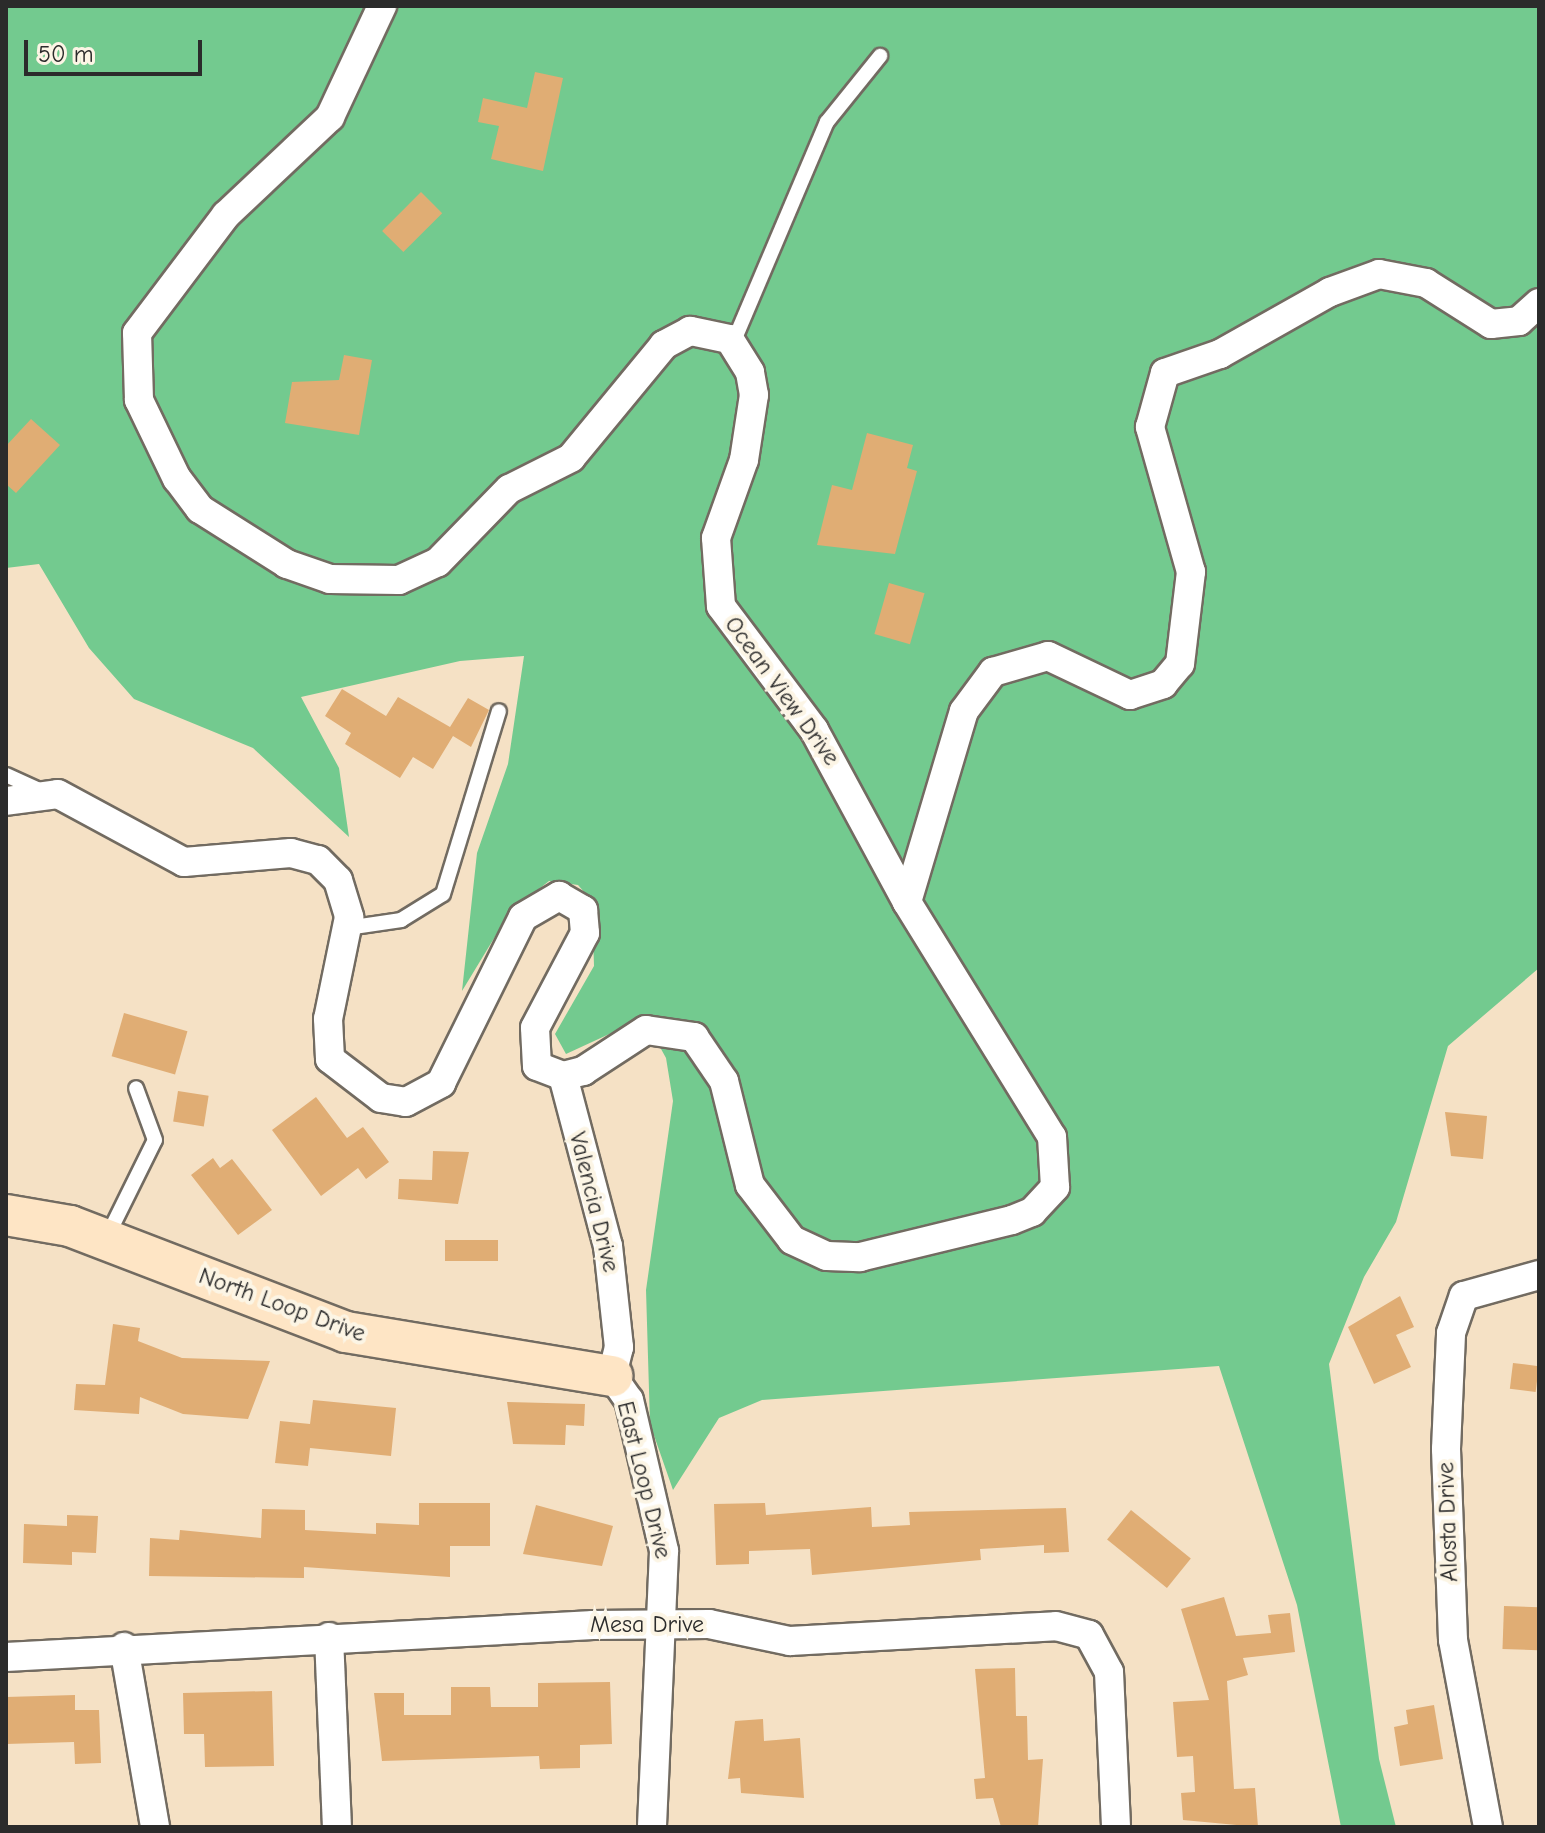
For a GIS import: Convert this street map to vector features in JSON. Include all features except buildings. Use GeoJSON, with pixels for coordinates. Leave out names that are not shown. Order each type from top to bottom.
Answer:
{"type":"FeatureCollection","features":[{"type":"Feature","properties":{"kind":"street"},"geometry":{"type":"LineString","coordinates":[[382,6],[330,117],[226,215],[137,333],[139,400],[177,479],[200,509],[315,574],[399,580],[438,562],[509,489],[571,458],[674,338],[708,331],[733,343]]}},
{"type":"Feature","properties":{"kind":"street"},"geometry":{"type":"LineString","coordinates":[[907,902],[964,711],[993,672],[1048,656],[1130,695],[1163,684],[1180,664],[1191,572],[1150,427],[1165,373],[1220,354],[1330,292],[1379,274],[1426,283],[1491,324],[1519,321],[1539,303]]}},
{"type":"Feature","properties":{"kind":"street","name":"Ocean View Drive"},"geometry":{"type":"LineString","coordinates":[[563,1076],[646,1030],[694,1037],[724,1081],[739,1155],[759,1203],[792,1240],[827,1256],[860,1257],[1032,1212],[1055,1187],[1052,1137],[907,902],[814,730],[721,606],[716,538],[744,460],[754,395],[733,343]]}},
{"type":"Feature","properties":{"kind":"street"},"geometry":{"type":"LineString","coordinates":[[6,801],[46,793],[184,862],[291,853],[318,860],[338,880],[347,928],[328,1019],[330,1059],[381,1098],[406,1102],[441,1083],[523,917],[550,896],[577,903],[585,918],[582,942],[531,1043],[537,1066],[563,1076]]}},
{"type":"Feature","properties":{"kind":"street","name":"Valencia Drive"},"geometry":{"type":"LineString","coordinates":[[563,1076],[608,1246],[619,1347],[612,1376]]}},
{"type":"Feature","properties":{"kind":"street","name":"North Loop Drive"},"geometry":{"type":"LineString","coordinates":[[6,1215],[106,1239],[346,1332],[612,1376]]}},
{"type":"Feature","properties":{"kind":"street","name":"Alosta Drive"},"geometry":{"type":"LineString","coordinates":[[1488,1827],[1453,1640],[1446,1491],[1451,1333],[1464,1296],[1539,1275]]}},
{"type":"Feature","properties":{"kind":"street","name":"East Loop Drive"},"geometry":{"type":"LineString","coordinates":[[612,1376],[629,1400],[654,1502],[665,1625],[652,1827]]}},
{"type":"Feature","properties":{"kind":"street","name":"Mesa Drive"},"geometry":{"type":"LineString","coordinates":[[6,1657],[124,1647],[329,1637],[665,1625],[709,1624],[790,1641],[1056,1626],[1089,1635],[1109,1672],[1116,1827]]}},
{"type":"Feature","properties":{"kind":"street"},"geometry":{"type":"LineString","coordinates":[[329,1637],[337,1827]]}},
{"type":"Feature","properties":{"kind":"street"},"geometry":{"type":"LineString","coordinates":[[124,1647],[155,1827]]}},
{"type":"Feature","properties":{"kind":"lane"},"geometry":{"type":"LineString","coordinates":[[733,343],[827,122],[880,56]]}},
{"type":"Feature","properties":{"kind":"lane"},"geometry":{"type":"LineString","coordinates":[[347,928],[401,920],[443,894],[499,711]]}},
{"type":"Feature","properties":{"kind":"lane"},"geometry":{"type":"LineString","coordinates":[[6,775],[46,793]]}},
{"type":"Feature","properties":{"kind":"lane"},"geometry":{"type":"LineString","coordinates":[[106,1239],[155,1140],[136,1088]]}},
{"type":"Feature","properties":{"kind":"green space"},"geometry":{"type":"Polygon","coordinates":[[[6,6],[1539,6],[1539,968],[1448,1046],[1396,1222],[1364,1277],[1329,1364],[1379,1759],[1396,1827],[1341,1827],[1297,1605],[1219,1366],[762,1400],[719,1418],[673,1490],[650,1424],[646,1290],[673,1101],[666,1058],[644,1018],[566,1054],[555,1034],[594,966],[592,901],[578,885],[549,881],[510,912],[462,991],[477,853],[508,764],[524,656],[460,661],[301,697],[339,768],[349,837],[253,748],[134,699],[89,648],[39,564],[6,568],[6,6]]]}}]}
